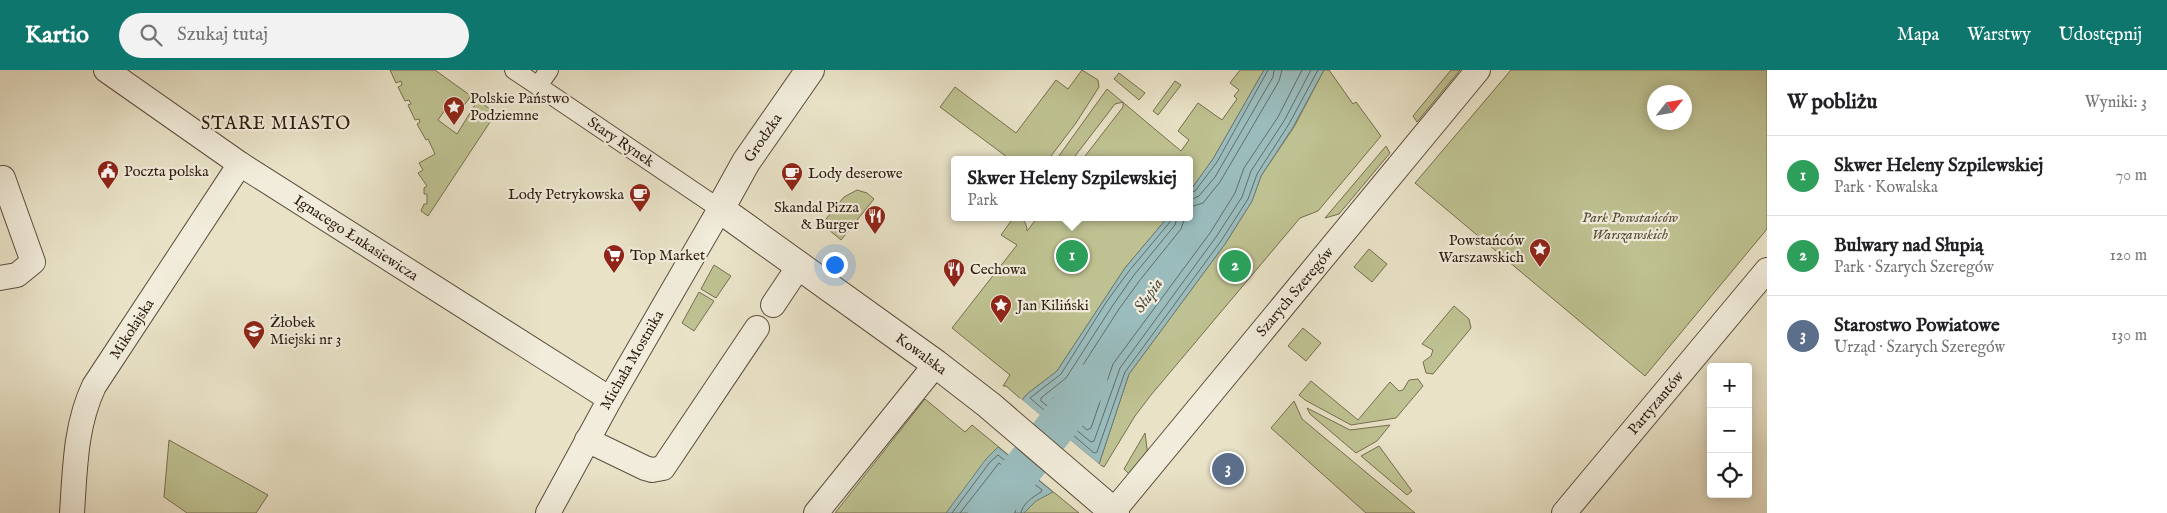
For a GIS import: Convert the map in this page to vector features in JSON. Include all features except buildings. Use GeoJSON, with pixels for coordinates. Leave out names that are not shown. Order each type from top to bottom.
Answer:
{"type":"FeatureCollection","features":[{"type":"Feature","properties":{"kind":"street","name":"Ignacego Łukasiewicza"},"geometry":{"type":"LineString","coordinates":[[106,70],[240,164],[610,399]]}},
{"type":"Feature","properties":{"kind":"street","name":"Stary Rynek"},"geometry":{"type":"LineString","coordinates":[[514,70],[720,209]]}},
{"type":"Feature","properties":{"kind":"street"},"geometry":{"type":"LineString","coordinates":[[538,86],[549,70]]}},
{"type":"Feature","properties":{"kind":"street","name":"Grodzka"},"geometry":{"type":"LineString","coordinates":[[720,209],[746,162],[810,70]]}},
{"type":"Feature","properties":{"kind":"street","name":"Szarych Szeregów"},"geometry":{"type":"LineString","coordinates":[[1113,512],[1478,70]]}},
{"type":"Feature","properties":{"kind":"street","name":"Mikołajska"},"geometry":{"type":"LineString","coordinates":[[72,513],[78,440],[86,404],[94,386],[240,164]]}},
{"type":"Feature","properties":{"kind":"street"},"geometry":{"type":"LineString","coordinates":[[0,278],[17,275],[33,262],[3,178]]}},
{"type":"Feature","properties":{"kind":"street","name":"Kowalska"},"geometry":{"type":"LineString","coordinates":[[720,209],[936,364],[989,405],[1113,512]]}},
{"type":"Feature","properties":{"kind":"street","name":"Michała Mostnika"},"geometry":{"type":"LineString","coordinates":[[548,513],[610,399],[720,209]]}},
{"type":"Feature","properties":{"kind":"street"},"geometry":{"type":"LineString","coordinates":[[773,305],[799,266]]}},
{"type":"Feature","properties":{"kind":"street","name":"Partyzantów"},"geometry":{"type":"LineString","coordinates":[[1564,513],[1767,270]]}},
{"type":"Feature","properties":{"kind":"street"},"geometry":{"type":"LineString","coordinates":[[587,440],[645,468],[652,470],[663,468],[757,328]]}},
{"type":"Feature","properties":{"kind":"street"},"geometry":{"type":"LineString","coordinates":[[816,513],[936,364]]}},
{"type":"Feature","properties":{"kind":"green space"},"geometry":{"type":"Polygon","coordinates":[[[390,70],[435,70],[471,96],[457,115],[447,107],[438,120],[457,134],[478,100],[495,113],[428,216],[421,211],[424,204],[427,204],[427,194],[424,194],[424,188],[427,186],[418,173],[423,170],[419,163],[435,154],[428,139],[426,140],[417,124],[420,122],[419,119],[415,120],[408,105],[411,104],[409,100],[405,101],[398,87],[402,85],[401,81],[396,83],[390,70]]]}},
{"type":"Feature","properties":{"kind":"green space"},"geometry":{"type":"Polygon","coordinates":[[[1082,70],[1098,80],[1099,87],[1076,123],[1051,156],[1006,156],[940,107],[955,87],[1016,133],[1056,80],[1068,89],[1082,70]]]}},
{"type":"Feature","properties":{"kind":"green space"},"geometry":{"type":"Polygon","coordinates":[[[1240,70],[1264,70],[1213,159],[1193,187],[1193,156],[1085,156],[1123,107],[1123,102],[1181,151],[1189,140],[1178,131],[1198,103],[1222,120],[1237,99],[1234,96],[1239,90],[1230,83],[1240,70]]]}},
{"type":"Feature","properties":{"kind":"green space"},"geometry":{"type":"Polygon","coordinates":[[[1324,70],[1329,70],[1353,104],[1356,102],[1381,136],[1318,211],[1300,218],[1151,395],[1135,416],[1104,467],[1099,464],[1129,374],[1225,244],[1252,201],[1261,176],[1294,127],[1324,70]]]}},
{"type":"Feature","properties":{"kind":"green space"},"geometry":{"type":"Polygon","coordinates":[[[1451,70],[1460,70],[1417,122],[1413,116],[1451,70]]]}},
{"type":"Feature","properties":{"kind":"green space","name":"Park Powstańców Warszawskich"},"geometry":{"type":"Polygon","coordinates":[[[1511,70],[1767,70],[1767,229],[1645,376],[1415,183],[1511,70]]]}},
{"type":"Feature","properties":{"kind":"green space"},"geometry":{"type":"Polygon","coordinates":[[[1119,73],[1145,93],[1139,100],[1114,79],[1119,73]]]}},
{"type":"Feature","properties":{"kind":"green space"},"geometry":{"type":"Polygon","coordinates":[[[1175,81],[1181,85],[1158,115],[1153,111],[1175,81]]]}},
{"type":"Feature","properties":{"kind":"green space"},"geometry":{"type":"Polygon","coordinates":[[[1107,89],[1123,102],[1115,104],[1075,156],[1059,156],[1107,89]]]}},
{"type":"Feature","properties":{"kind":"green space"},"geometry":{"type":"Polygon","coordinates":[[[1386,146],[1390,153],[1339,214],[1325,218],[1386,146]]]}},
{"type":"Feature","properties":{"kind":"green space"},"geometry":{"type":"Polygon","coordinates":[[[857,190],[867,193],[874,199],[841,240],[822,224],[844,197],[857,190]]]}},
{"type":"Feature","properties":{"kind":"green space"},"geometry":{"type":"Polygon","coordinates":[[[1011,221],[1024,221],[1027,231],[1035,221],[1165,221],[1125,268],[1057,371],[1022,400],[1006,386],[1003,386],[1010,375],[952,328],[1017,245],[1001,235],[1011,221]]]}},
{"type":"Feature","properties":{"kind":"green space"},"geometry":{"type":"Polygon","coordinates":[[[1369,249],[1387,264],[1372,282],[1354,267],[1369,249]]]}},
{"type":"Feature","properties":{"kind":"green space"},"geometry":{"type":"Polygon","coordinates":[[[714,265],[731,276],[716,298],[701,289],[714,265]]]}},
{"type":"Feature","properties":{"kind":"green space"},"geometry":{"type":"Polygon","coordinates":[[[699,292],[714,301],[694,331],[682,323],[699,292]]]}},
{"type":"Feature","properties":{"kind":"green space"},"geometry":{"type":"Polygon","coordinates":[[[1454,306],[1469,319],[1471,328],[1433,374],[1426,373],[1423,362],[1431,356],[1433,350],[1422,344],[1454,306]]]}},
{"type":"Feature","properties":{"kind":"green space"},"geometry":{"type":"Polygon","coordinates":[[[1303,328],[1321,343],[1306,361],[1288,346],[1303,328]]]}},
{"type":"Feature","properties":{"kind":"green space"},"geometry":{"type":"Polygon","coordinates":[[[1418,379],[1423,386],[1396,418],[1351,425],[1299,395],[1311,381],[1358,420],[1390,382],[1399,391],[1403,390],[1409,380],[1418,379]]]}},
{"type":"Feature","properties":{"kind":"green space"},"geometry":{"type":"Polygon","coordinates":[[[925,399],[965,432],[972,425],[1079,513],[835,513],[925,399]]]}},
{"type":"Feature","properties":{"kind":"green space"},"geometry":{"type":"Polygon","coordinates":[[[1294,401],[1302,419],[1415,513],[1366,513],[1271,428],[1294,401]]]}},
{"type":"Feature","properties":{"kind":"green space"},"geometry":{"type":"Polygon","coordinates":[[[1307,408],[1350,430],[1390,425],[1377,441],[1356,453],[1310,414],[1307,408]]]}},
{"type":"Feature","properties":{"kind":"green space"},"geometry":{"type":"Polygon","coordinates":[[[1145,433],[1148,456],[1131,476],[1124,469],[1145,433]]]}},
{"type":"Feature","properties":{"kind":"green space"},"geometry":{"type":"Polygon","coordinates":[[[169,440],[268,495],[256,513],[187,513],[164,497],[169,440]]]}},
{"type":"Feature","properties":{"kind":"green space"},"geometry":{"type":"Polygon","coordinates":[[[1379,446],[1412,491],[1407,495],[1361,456],[1379,446]]]}},
{"type":"Feature","properties":{"kind":"water"},"geometry":{"type":"Polygon","coordinates":[[[1264,70],[1324,70],[1293,127],[1261,176],[1252,201],[1225,244],[1129,374],[1099,464],[1022,400],[1057,371],[1125,268],[1165,221],[1193,221],[1193,187],[1213,159],[1264,70]]]}},
{"type":"Feature","properties":{"kind":"water"},"geometry":{"type":"Polygon","coordinates":[[[998,447],[1053,492],[1036,501],[1024,513],[946,513],[986,459],[998,447]]]}},
{"type":"Feature","properties":{"kind":"pier"},"geometry":{"type":"Polygon","coordinates":[[[1020,398],[1101,465],[1097,466],[1020,402],[1020,398]]]}},
{"type":"Feature","properties":{"kind":"waterway","name":"Słupia"},"geometry":{"type":"LineString","coordinates":[[988,513],[1088,384]]}},
{"type":"Feature","properties":{"kind":"place","name":"Polskie Państwo Podziemne"},"geometry":{"type":"Point","coordinates":[454,126]}},
{"type":"Feature","properties":{"kind":"place","name":"Poczta polska"},"geometry":{"type":"Point","coordinates":[108,190]}},
{"type":"Feature","properties":{"kind":"place","name":"Lody deserowe"},"geometry":{"type":"Point","coordinates":[792,192]}},
{"type":"Feature","properties":{"kind":"place","name":"Lody Petrykowska"},"geometry":{"type":"Point","coordinates":[640,213]}},
{"type":"Feature","properties":{"kind":"place","name":"Skandal Pizza & Burger"},"geometry":{"type":"Point","coordinates":[875,235]}},
{"type":"Feature","properties":{"kind":"place","name":"Skwer Heleny Szpilewskiej"},"geometry":{"type":"Point","coordinates":[1072,256]}},
{"type":"Feature","properties":{"kind":"place","name":"Bulwary nad Słupią"},"geometry":{"type":"Point","coordinates":[1235,266]}},
{"type":"Feature","properties":{"kind":"place","name":"Powstańców Warszawskich"},"geometry":{"type":"Point","coordinates":[1540,268]}},
{"type":"Feature","properties":{"kind":"place","name":"Top Market"},"geometry":{"type":"Point","coordinates":[614,274]}},
{"type":"Feature","properties":{"kind":"place","name":"Cechowa"},"geometry":{"type":"Point","coordinates":[954,288]}},
{"type":"Feature","properties":{"kind":"place","name":"Jan Kiliński"},"geometry":{"type":"Point","coordinates":[1001,324]}},
{"type":"Feature","properties":{"kind":"place","name":"Żłobek Miejski nr 3"},"geometry":{"type":"Point","coordinates":[254,350]}},
{"type":"Feature","properties":{"kind":"place","name":"Starostwo Powiatowe"},"geometry":{"type":"Point","coordinates":[1228,469]}},
{"type":"Feature","properties":{"kind":"district","name":"STARE MIASTO"},"geometry":{"type":"Point","coordinates":[276,124]}}]}
